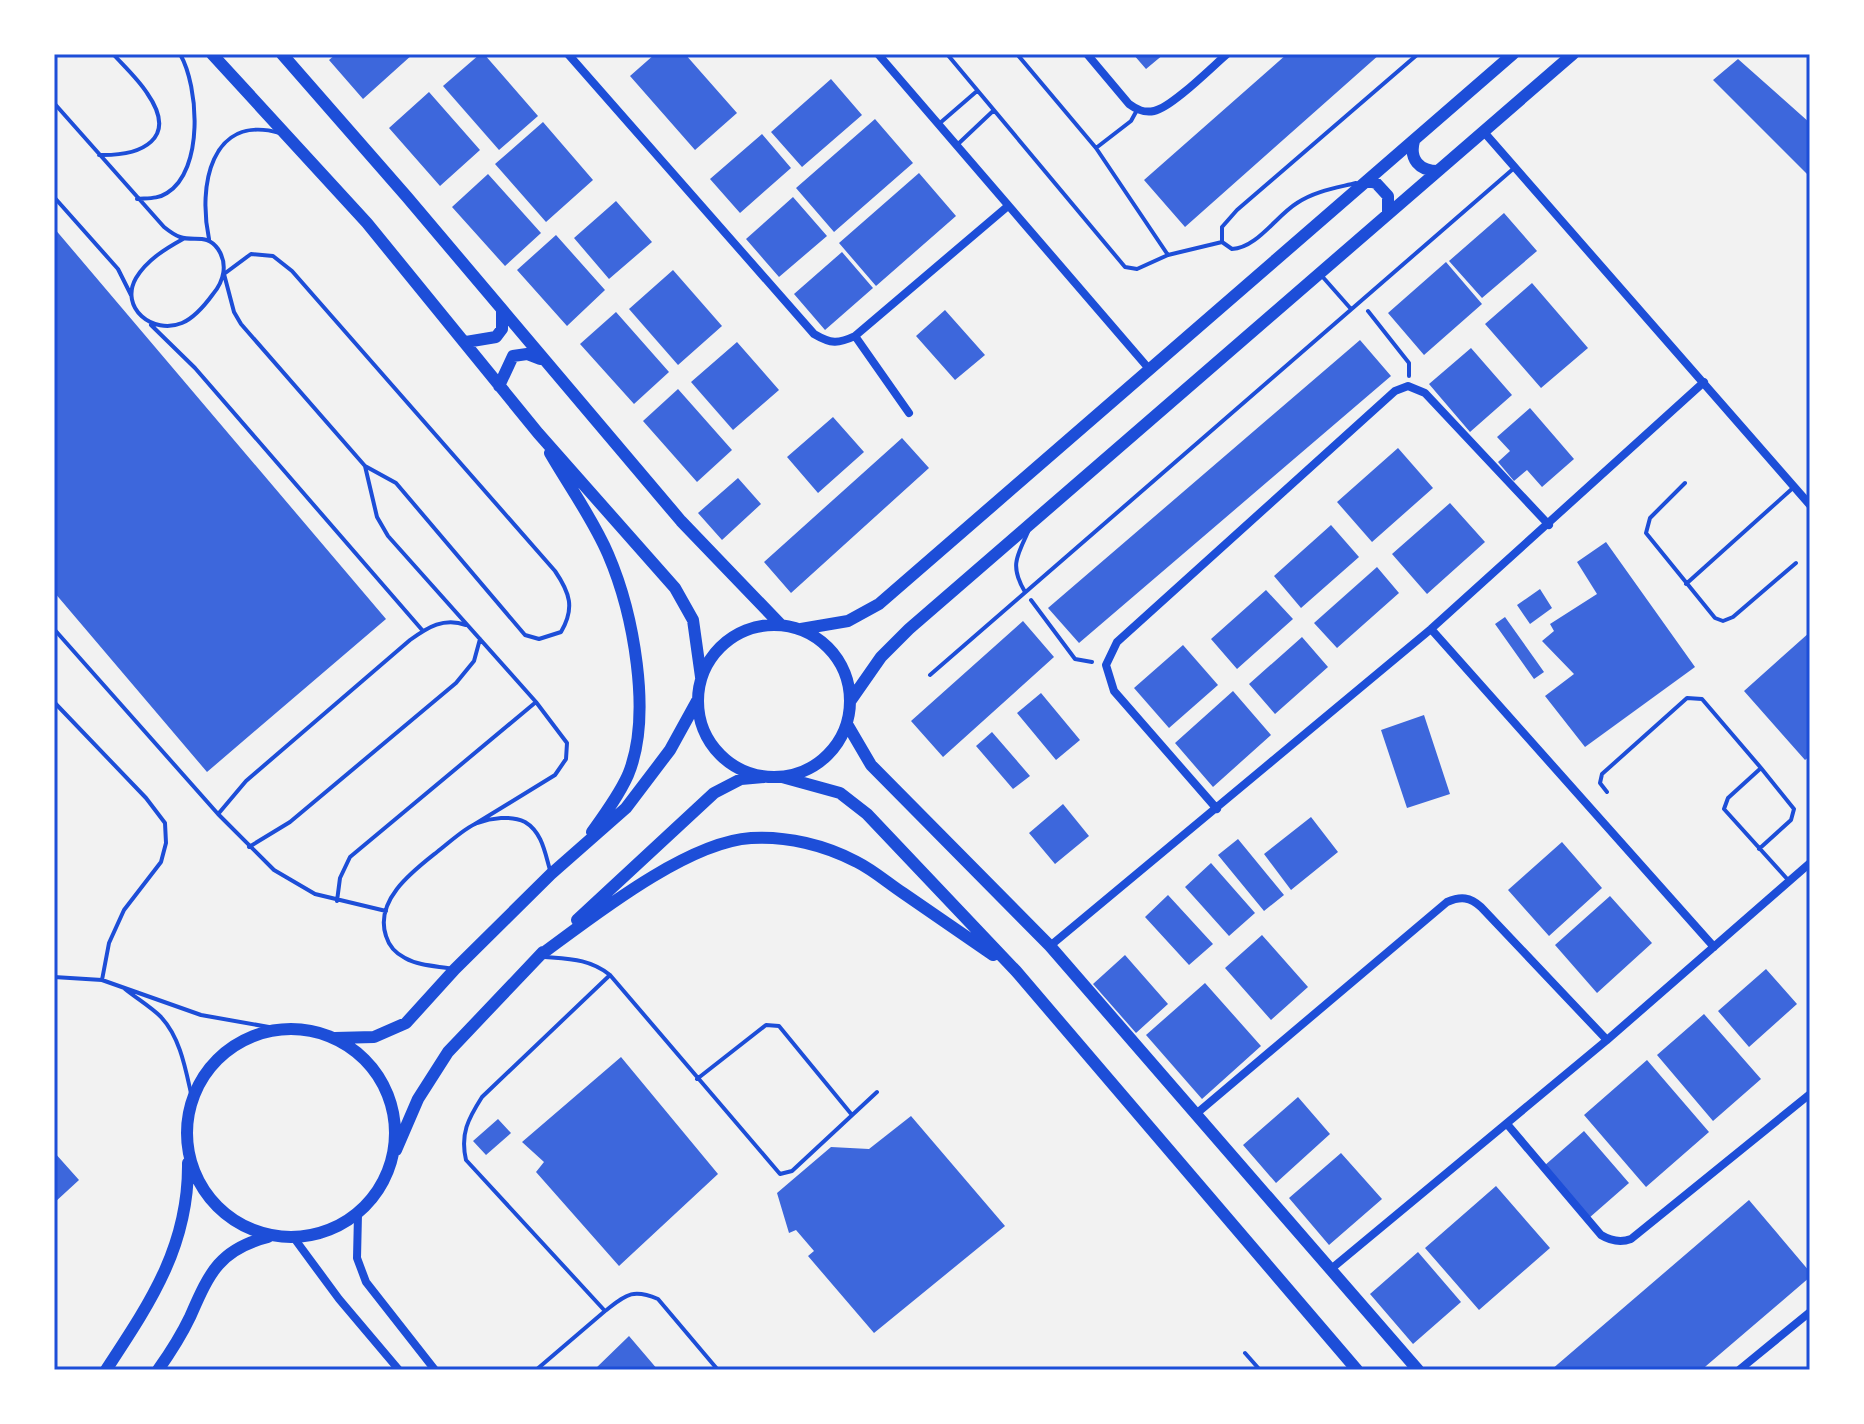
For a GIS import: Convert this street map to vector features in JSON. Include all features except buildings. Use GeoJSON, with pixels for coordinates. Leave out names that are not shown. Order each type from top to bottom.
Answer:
{"type":"FeatureCollection","features":[{"type":"Feature","properties":{"kind":"main road"},"geometry":{"type":"LineString","coordinates":[[212,54],[367,223],[538,433],[628,532],[685,602],[697,637],[701,677],[697,701],[700,723],[710,743],[734,765],[764,777]]}},
{"type":"Feature","properties":{"kind":"main road"},"geometry":{"type":"LineString","coordinates":[[282,54],[681,521],[780,624]]}},
{"type":"Feature","properties":{"kind":"main road"},"geometry":{"type":"LineString","coordinates":[[801,629],[848,621],[879,604],[1513,54]]}},
{"type":"Feature","properties":{"kind":"main road"},"geometry":{"type":"LineString","coordinates":[[851,700],[894,643],[1573,54]]}},
{"type":"Feature","properties":{"kind":"main road"},"geometry":{"type":"LineString","coordinates":[[1414,141],[1411,150],[1414,159],[1428,171],[1438,171]]}},
{"type":"Feature","properties":{"kind":"main road"},"geometry":{"type":"LineString","coordinates":[[1367,181],[1376,183],[1388,196],[1388,214]]}},
{"type":"Feature","properties":{"kind":"main road"},"geometry":{"type":"LineString","coordinates":[[466,342],[496,337],[502,329],[502,311]]}},
{"type":"Feature","properties":{"kind":"main road"},"geometry":{"type":"LineString","coordinates":[[499,386],[513,356],[527,354],[543,360]]}},
{"type":"Feature","properties":{"kind":"main road"},"geometry":{"type":"LineString","coordinates":[[538,433],[608,553],[631,631],[636,674],[639,707],[636,746],[627,775],[580,851]]}},
{"type":"Feature","properties":{"kind":"main road"},"geometry":{"type":"LineString","coordinates":[[188,1156],[203,1191],[229,1218],[262,1235],[294,1238],[328,1232],[358,1214],[379,1190],[418,1099],[448,1052],[539,956],[714,793],[741,779],[800,773],[829,755],[847,724],[851,700],[848,682],[831,650],[818,637],[801,629],[780,624],[759,625],[740,632],[723,643],[710,658],[701,677]]}},
{"type":"Feature","properties":{"kind":"main road"},"geometry":{"type":"LineString","coordinates":[[106,1370],[138,1322],[173,1257],[183,1225],[188,1191],[188,1116],[202,1079],[228,1049],[253,1036],[280,1029],[308,1030],[335,1038],[374,1037],[406,1023],[455,969],[551,874],[626,808],[670,750],[697,701]]}},
{"type":"Feature","properties":{"kind":"main road"},"geometry":{"type":"LineString","coordinates":[[847,724],[871,765],[1050,946],[1418,1370]]}},
{"type":"Feature","properties":{"kind":"main road"},"geometry":{"type":"LineString","coordinates":[[782,777],[840,793],[867,814],[1016,971],[1357,1370]]}},
{"type":"Feature","properties":{"kind":"main road"},"geometry":{"type":"LineString","coordinates":[[539,956],[630,891],[681,861],[748,838],[815,844],[858,862],[1016,971]]}},
{"type":"Feature","properties":{"kind":"main road"},"geometry":{"type":"LineString","coordinates":[[335,1038],[365,1059],[385,1089],[395,1124],[392,1160]]}},
{"type":"Feature","properties":{"kind":"main road"},"geometry":{"type":"LineString","coordinates":[[158,1370],[179,1337],[205,1280],[217,1264],[233,1250],[271,1236]]}},
{"type":"Feature","properties":{"kind":"street"},"geometry":{"type":"LineString","coordinates":[[568,54],[814,334],[828,343],[840,343],[855,336],[1008,206]]}},
{"type":"Feature","properties":{"kind":"street"},"geometry":{"type":"LineString","coordinates":[[878,54],[1150,370]]}},
{"type":"Feature","properties":{"kind":"street"},"geometry":{"type":"LineString","coordinates":[[1087,54],[1137,110],[1156,111],[1165,107],[1227,54]]}},
{"type":"Feature","properties":{"kind":"street"},"geometry":{"type":"LineString","coordinates":[[1483,131],[1810,505]]}},
{"type":"Feature","properties":{"kind":"street"},"geometry":{"type":"LineString","coordinates":[[855,336],[909,413]]}},
{"type":"Feature","properties":{"kind":"street"},"geometry":{"type":"LineString","coordinates":[[1050,946],[1431,629],[1704,382]]}},
{"type":"Feature","properties":{"kind":"street"},"geometry":{"type":"LineString","coordinates":[[1217,809],[1114,691],[1106,665],[1117,642],[1395,391],[1408,386],[1425,393],[1549,525]]}},
{"type":"Feature","properties":{"kind":"street"},"geometry":{"type":"LineString","coordinates":[[1431,629],[1714,947]]}},
{"type":"Feature","properties":{"kind":"street"},"geometry":{"type":"LineString","coordinates":[[1331,1269],[1607,1040],[1810,863]]}},
{"type":"Feature","properties":{"kind":"street"},"geometry":{"type":"LineString","coordinates":[[1196,1114],[1447,902],[1457,897],[1475,901],[1607,1040]]}},
{"type":"Feature","properties":{"kind":"street"},"geometry":{"type":"LineString","coordinates":[[1507,1124],[1601,1235],[1624,1242],[1810,1094]]}},
{"type":"Feature","properties":{"kind":"street"},"geometry":{"type":"LineString","coordinates":[[358,1214],[357,1258],[366,1282],[435,1370]]}},
{"type":"Feature","properties":{"kind":"street"},"geometry":{"type":"LineString","coordinates":[[294,1238],[339,1299],[399,1370]]}},
{"type":"Feature","properties":{"kind":"street"},"geometry":{"type":"LineString","coordinates":[[1739,1370],[1810,1312]]}},
{"type":"Feature","properties":{"kind":"lane"},"geometry":{"type":"LineString","coordinates":[[99,155],[137,152],[151,143],[158,130],[159,114],[147,92],[113,54]]}},
{"type":"Feature","properties":{"kind":"lane"},"geometry":{"type":"LineString","coordinates":[[137,199],[156,198],[168,193],[178,184],[187,168],[193,144],[195,112],[191,82],[180,54]]}},
{"type":"Feature","properties":{"kind":"lane"},"geometry":{"type":"LineString","coordinates":[[947,54],[1122,265],[1137,269],[1168,255],[1222,242],[1232,249],[1246,246],[1285,212],[1311,195],[1367,181]]}},
{"type":"Feature","properties":{"kind":"lane"},"geometry":{"type":"LineString","coordinates":[[1017,54],[1096,148],[1168,255]]}},
{"type":"Feature","properties":{"kind":"lane"},"geometry":{"type":"LineString","coordinates":[[1222,242],[1222,227],[1237,210],[1418,54]]}},
{"type":"Feature","properties":{"kind":"lane"},"geometry":{"type":"LineString","coordinates":[[939,124],[977,91]]}},
{"type":"Feature","properties":{"kind":"lane"},"geometry":{"type":"LineString","coordinates":[[54,103],[137,199],[164,227],[183,239]]}},
{"type":"Feature","properties":{"kind":"lane"},"geometry":{"type":"LineString","coordinates":[[957,145],[993,110]]}},
{"type":"Feature","properties":{"kind":"lane"},"geometry":{"type":"LineString","coordinates":[[1096,148],[1131,121],[1137,110]]}},
{"type":"Feature","properties":{"kind":"lane"},"geometry":{"type":"LineString","coordinates":[[150,323],[169,326],[183,322],[208,301],[219,288],[224,274],[251,254],[273,256],[292,271],[555,571],[569,590],[569,619],[561,632],[539,639],[525,635],[396,483],[365,466],[241,324],[234,312],[224,274],[224,262],[219,249],[209,239],[205,220],[210,170],[222,146],[233,135],[251,128],[279,132],[291,138]]}},
{"type":"Feature","properties":{"kind":"lane"},"geometry":{"type":"LineString","coordinates":[[930,675],[1515,167]]}},
{"type":"Feature","properties":{"kind":"lane"},"geometry":{"type":"LineString","coordinates":[[54,197],[118,269],[135,308],[195,368],[423,631]]}},
{"type":"Feature","properties":{"kind":"lane"},"geometry":{"type":"LineString","coordinates":[[131,295],[134,281],[161,252],[183,239],[209,239]]}},
{"type":"Feature","properties":{"kind":"lane"},"geometry":{"type":"LineString","coordinates":[[1319,274],[1351,309]]}},
{"type":"Feature","properties":{"kind":"lane"},"geometry":{"type":"LineString","coordinates":[[365,466],[377,517],[388,536],[536,702],[564,735],[567,743],[566,759],[555,775],[475,824],[421,865],[389,901],[384,930],[396,953],[415,962],[455,969]]}},
{"type":"Feature","properties":{"kind":"lane"},"geometry":{"type":"LineString","coordinates":[[1685,483],[1650,518],[1646,533],[1715,618],[1723,621],[1733,617],[1796,563]]}},
{"type":"Feature","properties":{"kind":"lane"},"geometry":{"type":"LineString","coordinates":[[1686,584],[1794,487]]}},
{"type":"Feature","properties":{"kind":"lane"},"geometry":{"type":"LineString","coordinates":[[1025,592],[1016,576],[1015,567],[1017,554],[1032,522]]}},
{"type":"Feature","properties":{"kind":"lane"},"geometry":{"type":"LineString","coordinates":[[218,814],[246,781],[423,631],[448,622],[468,626]]}},
{"type":"Feature","properties":{"kind":"lane"},"geometry":{"type":"LineString","coordinates":[[54,629],[218,814],[274,870],[297,886],[337,901],[386,911]]}},
{"type":"Feature","properties":{"kind":"lane"},"geometry":{"type":"LineString","coordinates":[[249,847],[290,822],[456,683],[474,661],[480,639]]}},
{"type":"Feature","properties":{"kind":"lane"},"geometry":{"type":"LineString","coordinates":[[1607,792],[1600,783],[1600,776],[1684,701],[1692,696],[1702,699],[1794,809],[1791,820],[1759,849]]}},
{"type":"Feature","properties":{"kind":"lane"},"geometry":{"type":"LineString","coordinates":[[54,702],[146,798],[165,823],[166,843],[161,862],[124,910],[109,943],[102,980]]}},
{"type":"Feature","properties":{"kind":"lane"},"geometry":{"type":"LineString","coordinates":[[337,901],[340,878],[350,857],[536,702]]}},
{"type":"Feature","properties":{"kind":"lane"},"geometry":{"type":"LineString","coordinates":[[1761,768],[1728,798],[1724,809],[1789,881]]}},
{"type":"Feature","properties":{"kind":"lane"},"geometry":{"type":"LineString","coordinates":[[475,824],[510,817],[524,821],[535,830],[551,874]]}},
{"type":"Feature","properties":{"kind":"lane"},"geometry":{"type":"LineString","coordinates":[[539,956],[577,959],[596,965],[610,975],[780,1174],[792,1171],[877,1092]]}},
{"type":"Feature","properties":{"kind":"lane"},"geometry":{"type":"LineString","coordinates":[[605,1311],[466,1160],[462,1143],[467,1120],[482,1097],[610,975]]}},
{"type":"Feature","properties":{"kind":"lane"},"geometry":{"type":"LineString","coordinates":[[54,977],[102,980],[201,1015],[280,1029]]}},
{"type":"Feature","properties":{"kind":"lane"},"geometry":{"type":"LineString","coordinates":[[120,985],[160,1016],[173,1035],[193,1102]]}},
{"type":"Feature","properties":{"kind":"lane"},"geometry":{"type":"LineString","coordinates":[[697,1079],[766,1025],[779,1026],[852,1115]]}},
{"type":"Feature","properties":{"kind":"lane"},"geometry":{"type":"LineString","coordinates":[[536,1370],[628,1294],[644,1293],[658,1299],[718,1370]]}},
{"type":"Feature","properties":{"kind":"lane"},"geometry":{"type":"LineString","coordinates":[[1245,1353],[1260,1370]]}},
{"type":"Feature","properties":{"kind":"path"},"geometry":{"type":"LineString","coordinates":[[1361,301],[1409,363],[1408,386]]}},
{"type":"Feature","properties":{"kind":"path"},"geometry":{"type":"LineString","coordinates":[[1025,592],[1075,659],[1106,665]]}}]}
